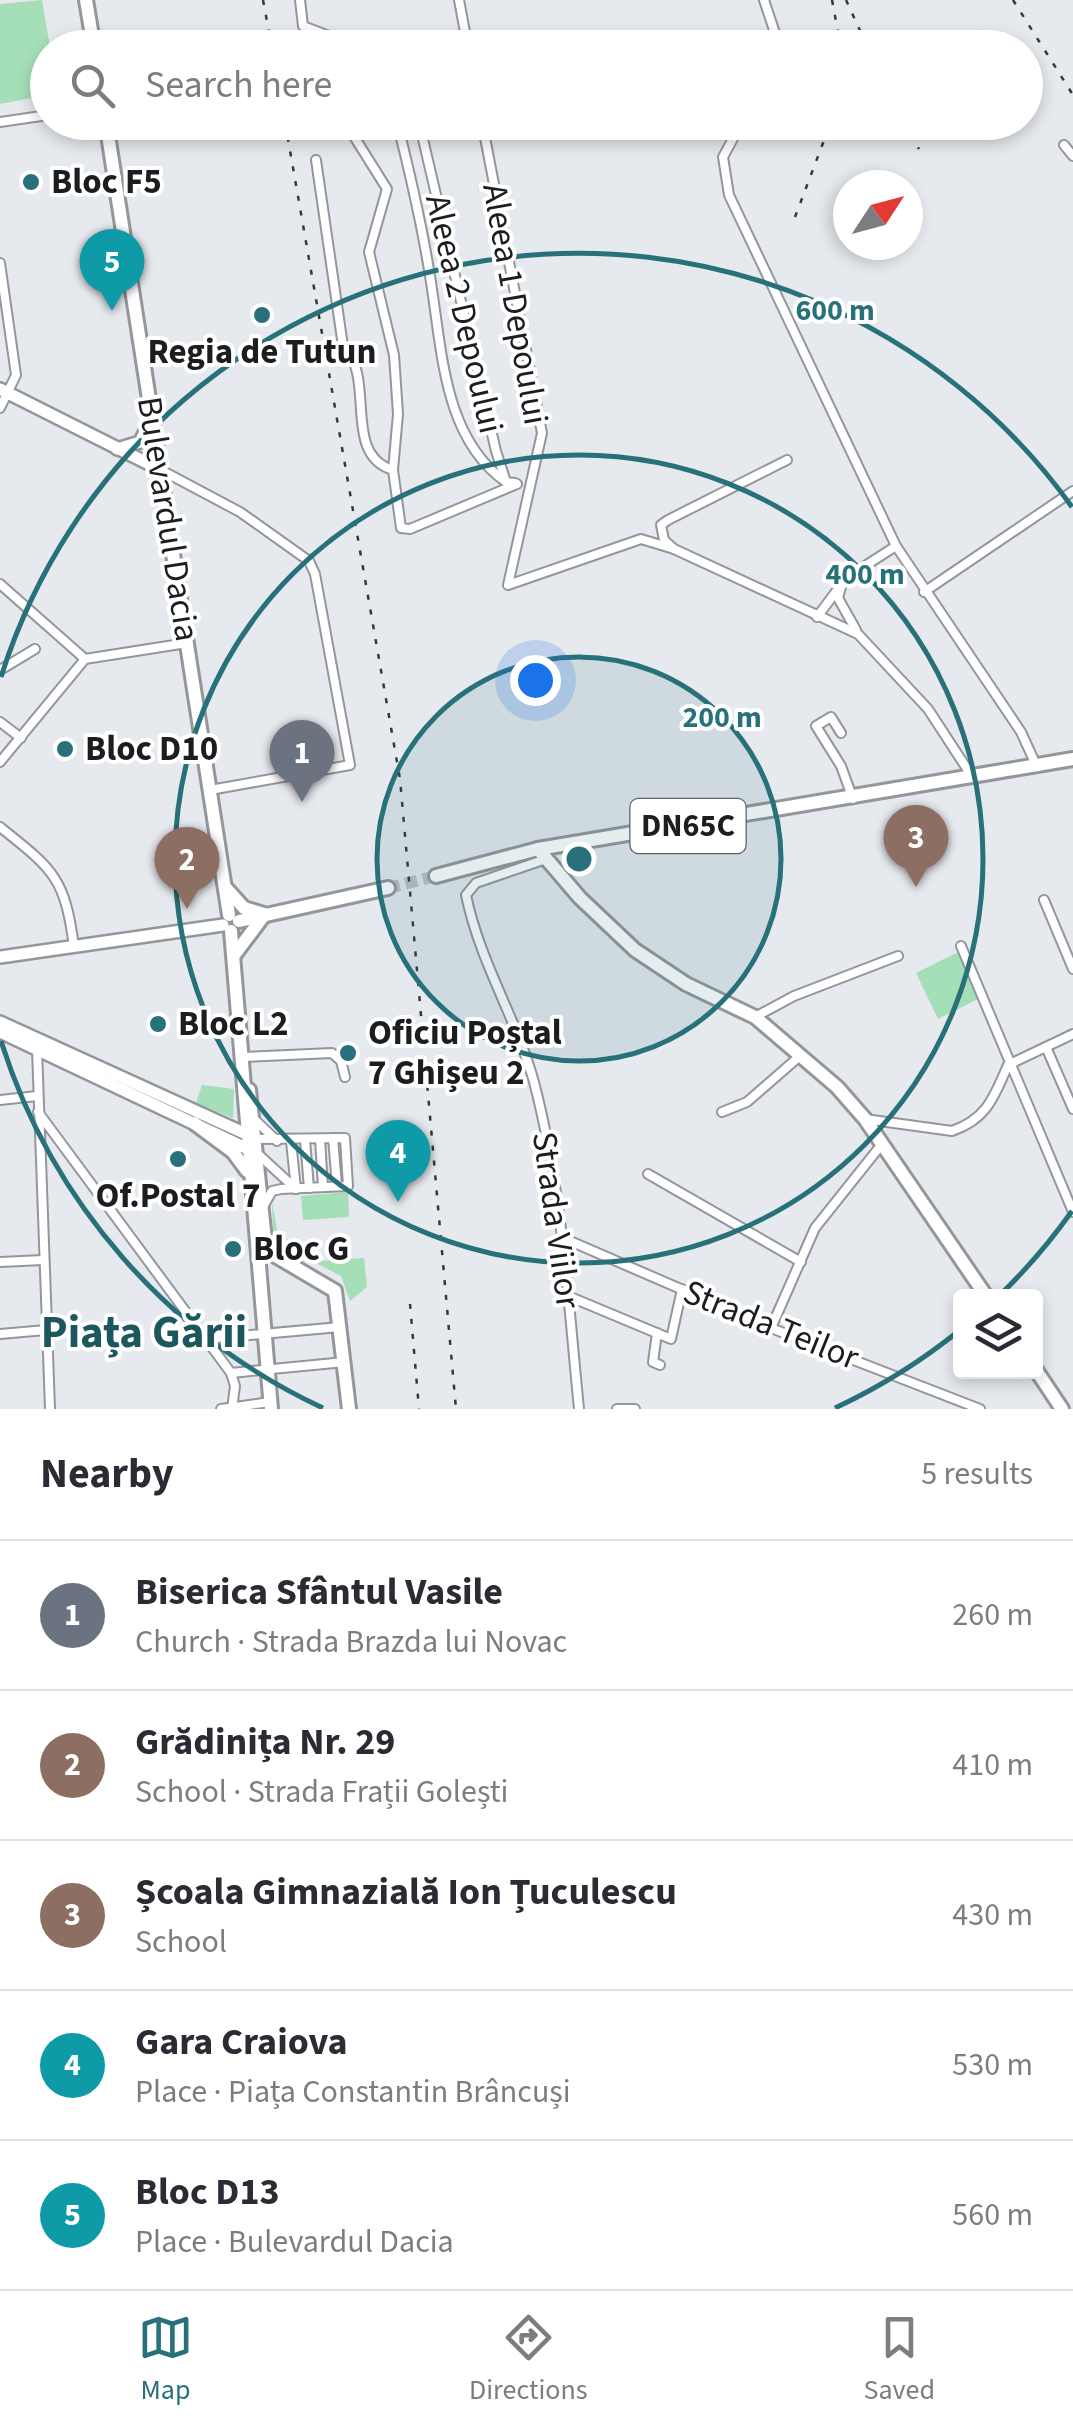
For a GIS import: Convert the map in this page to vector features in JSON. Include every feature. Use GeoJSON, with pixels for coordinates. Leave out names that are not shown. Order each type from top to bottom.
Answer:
{"type":"FeatureCollection","features":[{"type":"Feature","properties":{"kind":"main road"},"geometry":{"type":"LineString","coordinates":[[86,0],[91,30]]}},
{"type":"Feature","properties":{"kind":"main road","name":"Bulevardul Dacia"},"geometry":{"type":"LineString","coordinates":[[109,140],[230,923],[252,1144],[266,1240],[274,1255]]}},
{"type":"Feature","properties":{"kind":"main road","name":"DN65C"},"geometry":{"type":"LineString","coordinates":[[436,876],[1071,762]]}},
{"type":"Feature","properties":{"kind":"main road"},"geometry":{"type":"LineString","coordinates":[[542,854],[601,921],[651,962],[755,1017],[865,1119],[981,1289]]}},
{"type":"Feature","properties":{"kind":"main road"},"geometry":{"type":"LineString","coordinates":[[224,885],[244,908],[267,914]]}},
{"type":"Feature","properties":{"kind":"main road"},"geometry":{"type":"LineString","coordinates":[[230,923],[388,888]]}},
{"type":"Feature","properties":{"kind":"main road"},"geometry":{"type":"LineString","coordinates":[[234,956],[246,934],[267,914]]}},
{"type":"Feature","properties":{"kind":"main road","name":"Bulevardul Dacia"},"geometry":{"type":"LineString","coordinates":[[244,1073],[256,1120],[251,1181],[271,1405]]}},
{"type":"Feature","properties":{"kind":"main road"},"geometry":{"type":"LineString","coordinates":[[194,1123],[238,1156],[251,1181]]}},
{"type":"Feature","properties":{"kind":"main road"},"geometry":{"type":"LineString","coordinates":[[261,1266],[274,1255],[336,1291],[349,1409]]}},
{"type":"Feature","properties":{"kind":"main road"},"geometry":{"type":"LineString","coordinates":[[1042,1379],[1062,1409]]}},
{"type":"Feature","properties":{"kind":"street"},"geometry":{"type":"LineString","coordinates":[[300,0],[303,26],[313,30]]}},
{"type":"Feature","properties":{"kind":"street"},"geometry":{"type":"LineString","coordinates":[[458,0],[464,30]]}},
{"type":"Feature","properties":{"kind":"street"},"geometry":{"type":"LineString","coordinates":[[764,0],[774,30]]}},
{"type":"Feature","properties":{"kind":"street"},"geometry":{"type":"LineString","coordinates":[[0,122],[30,118]]}},
{"type":"Feature","properties":{"kind":"street"},"geometry":{"type":"LineString","coordinates":[[356,140],[387,189],[369,252],[394,355],[398,414],[392,470],[404,531],[517,484]]}},
{"type":"Feature","properties":{"kind":"street"},"geometry":{"type":"LineString","coordinates":[[401,140],[434,303],[441,368],[479,458],[506,482]]}},
{"type":"Feature","properties":{"kind":"street","name":"Aleea 2 Depoului"},"geometry":{"type":"LineString","coordinates":[[424,140],[506,482],[529,486]]}},
{"type":"Feature","properties":{"kind":"street","name":"Aleea 1 Depoului"},"geometry":{"type":"LineString","coordinates":[[485,140],[542,433],[508,584],[641,539],[674,549]]}},
{"type":"Feature","properties":{"kind":"street"},"geometry":{"type":"LineString","coordinates":[[732,140],[723,157],[723,180],[896,546],[1021,732],[1038,768]]}},
{"type":"Feature","properties":{"kind":"street"},"geometry":{"type":"LineString","coordinates":[[1064,146],[1073,156]]}},
{"type":"Feature","properties":{"kind":"street"},"geometry":{"type":"LineString","coordinates":[[316,160],[343,346],[358,371],[362,425],[370,456],[378,466],[392,470]]}},
{"type":"Feature","properties":{"kind":"street"},"geometry":{"type":"LineString","coordinates":[[0,263],[16,374],[4,392],[0,408]]}},
{"type":"Feature","properties":{"kind":"street"},"geometry":{"type":"LineString","coordinates":[[4,392],[240,512],[309,562],[350,765],[210,790]]}},
{"type":"Feature","properties":{"kind":"street"},"geometry":{"type":"LineString","coordinates":[[117,448],[140,442],[153,415]]}},
{"type":"Feature","properties":{"kind":"street"},"geometry":{"type":"LineString","coordinates":[[788,460],[661,525],[664,540],[674,549],[858,634]]}},
{"type":"Feature","properties":{"kind":"street"},"geometry":{"type":"LineString","coordinates":[[924,592],[1073,491]]}},
{"type":"Feature","properties":{"kind":"street"},"geometry":{"type":"LineString","coordinates":[[817,617],[850,572],[896,546]]}},
{"type":"Feature","properties":{"kind":"street"},"geometry":{"type":"LineString","coordinates":[[1,587],[84,660]]}},
{"type":"Feature","properties":{"kind":"street"},"geometry":{"type":"LineString","coordinates":[[839,588],[841,610],[858,634],[928,709],[973,778]]}},
{"type":"Feature","properties":{"kind":"street"},"geometry":{"type":"LineString","coordinates":[[0,762],[84,660],[188,643]]}},
{"type":"Feature","properties":{"kind":"street"},"geometry":{"type":"LineString","coordinates":[[0,670],[35,648]]}},
{"type":"Feature","properties":{"kind":"street"},"geometry":{"type":"LineString","coordinates":[[841,733],[831,717],[816,726],[841,766],[853,799]]}},
{"type":"Feature","properties":{"kind":"street"},"geometry":{"type":"LineString","coordinates":[[0,722],[20,738]]}},
{"type":"Feature","properties":{"kind":"street"},"geometry":{"type":"LineString","coordinates":[[0,828],[55,874],[69,906],[74,947]]}},
{"type":"Feature","properties":{"kind":"street","name":"Strada Viilor"},"geometry":{"type":"LineString","coordinates":[[542,854],[476,882],[466,894],[492,981],[524,1047],[551,1150],[564,1238],[579,1409]]}},
{"type":"Feature","properties":{"kind":"street"},"geometry":{"type":"LineString","coordinates":[[1044,900],[1073,969]]}},
{"type":"Feature","properties":{"kind":"street"},"geometry":{"type":"LineString","coordinates":[[0,957],[230,923]]}},
{"type":"Feature","properties":{"kind":"street"},"geometry":{"type":"LineString","coordinates":[[961,946],[1073,1212]]}},
{"type":"Feature","properties":{"kind":"street"},"geometry":{"type":"LineString","coordinates":[[755,1017],[794,996],[898,956]]}},
{"type":"Feature","properties":{"kind":"street"},"geometry":{"type":"LineString","coordinates":[[0,1022],[38,1046],[194,1123],[252,1144],[345,1138],[348,1186],[272,1191],[263,1209]]}},
{"type":"Feature","properties":{"kind":"street"},"geometry":{"type":"LineString","coordinates":[[0,1032],[252,1144],[296,1189]]}},
{"type":"Feature","properties":{"kind":"street"},"geometry":{"type":"LineString","coordinates":[[865,1119],[952,1131],[964,1127],[989,1109],[1008,1065],[1073,1034]]}},
{"type":"Feature","properties":{"kind":"street"},"geometry":{"type":"LineString","coordinates":[[38,1046],[50,1409]]}},
{"type":"Feature","properties":{"kind":"street"},"geometry":{"type":"LineString","coordinates":[[1046,1047],[1073,1109]]}},
{"type":"Feature","properties":{"kind":"street"},"geometry":{"type":"LineString","coordinates":[[244,1056],[332,1053],[341,1061],[345,1077]]}},
{"type":"Feature","properties":{"kind":"street"},"geometry":{"type":"LineString","coordinates":[[722,1112],[747,1102],[801,1056]]}},
{"type":"Feature","properties":{"kind":"street"},"geometry":{"type":"LineString","coordinates":[[0,1100],[37,1096]]}},
{"type":"Feature","properties":{"kind":"street"},"geometry":{"type":"LineString","coordinates":[[38,1112],[230,1374],[232,1408]]}},
{"type":"Feature","properties":{"kind":"street"},"geometry":{"type":"LineString","coordinates":[[256,1120],[277,1141]]}},
{"type":"Feature","properties":{"kind":"street"},"geometry":{"type":"LineString","coordinates":[[333,1138],[336,1186]]}},
{"type":"Feature","properties":{"kind":"street"},"geometry":{"type":"LineString","coordinates":[[320,1139],[323,1187]]}},
{"type":"Feature","properties":{"kind":"street"},"geometry":{"type":"LineString","coordinates":[[305,1140],[309,1188]]}},
{"type":"Feature","properties":{"kind":"street"},"geometry":{"type":"LineString","coordinates":[[291,1141],[296,1189]]}},
{"type":"Feature","properties":{"kind":"street"},"geometry":{"type":"LineString","coordinates":[[772,1328],[822,1217],[882,1144]]}},
{"type":"Feature","properties":{"kind":"street"},"geometry":{"type":"LineString","coordinates":[[648,1174],[800,1262]]}},
{"type":"Feature","properties":{"kind":"street","name":"Strada Teilor"},"geometry":{"type":"LineString","coordinates":[[564,1238],[772,1328],[980,1409]]}},
{"type":"Feature","properties":{"kind":"street"},"geometry":{"type":"LineString","coordinates":[[0,1262],[43,1260]]}},
{"type":"Feature","properties":{"kind":"street"},"geometry":{"type":"LineString","coordinates":[[568,1296],[674,1336],[682,1289]]}},
{"type":"Feature","properties":{"kind":"street"},"geometry":{"type":"LineString","coordinates":[[205,1339],[342,1327]]}},
{"type":"Feature","properties":{"kind":"street"},"geometry":{"type":"LineString","coordinates":[[0,1334],[46,1330]]}},
{"type":"Feature","properties":{"kind":"street"},"geometry":{"type":"LineString","coordinates":[[658,1333],[654,1362],[660,1365]]}},
{"type":"Feature","properties":{"kind":"street"},"geometry":{"type":"LineString","coordinates":[[230,1374],[345,1362]]}},
{"type":"Feature","properties":{"kind":"street"},"geometry":{"type":"LineString","coordinates":[[221,1409],[271,1405]]}},
{"type":"Feature","properties":{"kind":"street"},"geometry":{"type":"LineString","coordinates":[[617,1409],[635,1409]]}},
{"type":"Feature","properties":{"kind":"green space"},"geometry":{"type":"Polygon","coordinates":[[[42,0],[47,30],[30,30],[30,98],[0,104],[0,4],[42,0]]]}},
{"type":"Feature","properties":{"kind":"green space"},"geometry":{"type":"Polygon","coordinates":[[[958,952],[980,998],[938,1019],[916,973],[958,952]]]}},
{"type":"Feature","properties":{"kind":"green space"},"geometry":{"type":"Polygon","coordinates":[[[202,1085],[234,1089],[233,1118],[196,1103],[202,1085]]]}},
{"type":"Feature","properties":{"kind":"green space"},"geometry":{"type":"Polygon","coordinates":[[[348,1192],[349,1217],[303,1220],[301,1196],[348,1192]]]}},
{"type":"Feature","properties":{"kind":"green space"},"geometry":{"type":"Polygon","coordinates":[[[272,1202],[279,1240],[290,1239],[300,1249],[311,1250],[319,1261],[364,1258],[367,1287],[350,1301],[341,1276],[277,1243],[273,1236],[272,1202]]]}},
{"type":"Feature","properties":{"kind":"tunnel"},"geometry":{"type":"LineString","coordinates":[[388,888],[436,876]]}},
{"type":"Feature","properties":{"kind":"railway"},"geometry":{"type":"LineString","coordinates":[[263,0],[269,30]]}},
{"type":"Feature","properties":{"kind":"railway"},"geometry":{"type":"LineString","coordinates":[[832,0],[838,30]]}},
{"type":"Feature","properties":{"kind":"railway"},"geometry":{"type":"LineString","coordinates":[[846,0],[860,30]]}},
{"type":"Feature","properties":{"kind":"railway"},"geometry":{"type":"LineString","coordinates":[[1013,0],[1032,30]]}},
{"type":"Feature","properties":{"kind":"railway"},"geometry":{"type":"LineString","coordinates":[[1043,48],[1073,95]]}},
{"type":"Feature","properties":{"kind":"railway"},"geometry":{"type":"LineString","coordinates":[[288,140],[400,779],[456,1409]]}},
{"type":"Feature","properties":{"kind":"railway"},"geometry":{"type":"LineString","coordinates":[[795,217],[824,140]]}},
{"type":"Feature","properties":{"kind":"railway"},"geometry":{"type":"LineString","coordinates":[[913,140],[919,149]]}},
{"type":"Feature","properties":{"kind":"railway"},"geometry":{"type":"LineString","coordinates":[[410,1304],[419,1409]]}},
{"type":"Feature","properties":{"kind":"place","name":"Bloc F5"},"geometry":{"type":"Point","coordinates":[31,182]}},
{"type":"Feature","properties":{"kind":"place","name":"Bloc D13"},"geometry":{"type":"Point","coordinates":[112,311]}},
{"type":"Feature","properties":{"kind":"place","name":"Regia de Tutun"},"geometry":{"type":"Point","coordinates":[262,315]}},
{"type":"Feature","properties":{"kind":"place","name":"Bloc D10"},"geometry":{"type":"Point","coordinates":[65,749]}},
{"type":"Feature","properties":{"kind":"place","name":"Biserica Sfântul Vasile"},"geometry":{"type":"Point","coordinates":[302,802]}},
{"type":"Feature","properties":{"kind":"place","name":"Școala Gimnazială Ion Țuculescu"},"geometry":{"type":"Point","coordinates":[916,887]}},
{"type":"Feature","properties":{"kind":"place","name":"Grădinița Nr. 29"},"geometry":{"type":"Point","coordinates":[187,909]}},
{"type":"Feature","properties":{"kind":"place","name":"Bloc L2"},"geometry":{"type":"Point","coordinates":[158,1024]}},
{"type":"Feature","properties":{"kind":"place","name":"Oficiu Poștal 7 Ghișeu 2"},"geometry":{"type":"Point","coordinates":[348,1053]}},
{"type":"Feature","properties":{"kind":"place","name":"Of.Postal 7"},"geometry":{"type":"Point","coordinates":[178,1159]}},
{"type":"Feature","properties":{"kind":"place","name":"Gara Craiova"},"geometry":{"type":"Point","coordinates":[398,1202]}},
{"type":"Feature","properties":{"kind":"place","name":"Bloc G"},"geometry":{"type":"Point","coordinates":[233,1249]}},
{"type":"Feature","properties":{"kind":"district","name":"Piața Gării"},"geometry":{"type":"Point","coordinates":[144,1333]}}]}
